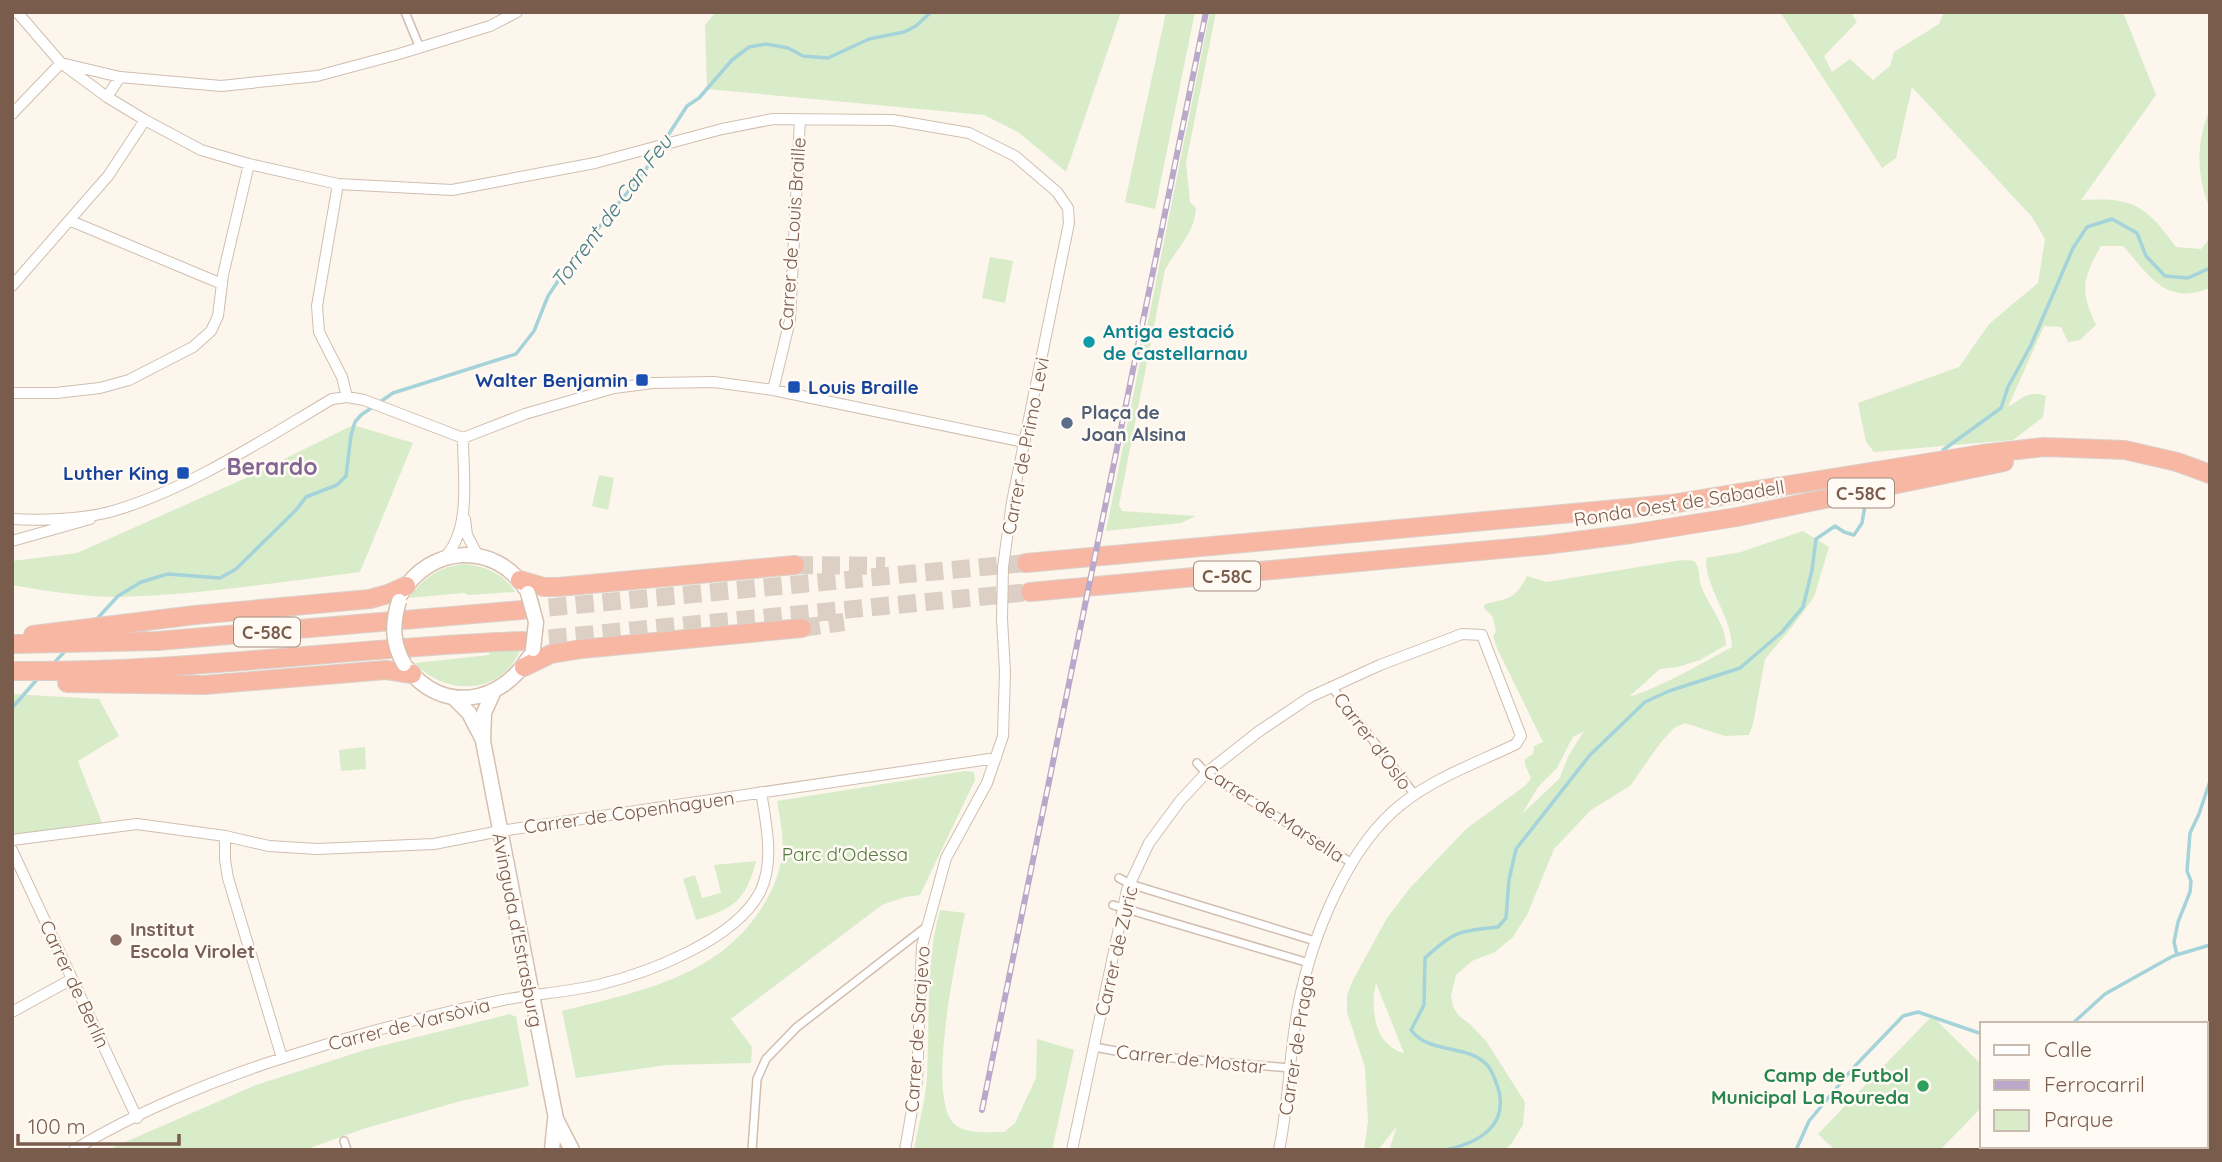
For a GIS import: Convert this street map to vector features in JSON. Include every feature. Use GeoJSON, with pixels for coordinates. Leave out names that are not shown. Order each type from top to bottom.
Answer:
{"type":"FeatureCollection","features":[{"type":"Feature","properties":{"kind":"highway","name":"Ronda Oest de Sabadell"},"geometry":{"type":"LineString","coordinates":[[1026,563],[1671,504],[1982,454],[2044,447],[2125,450],[2153,455],[2210,474]]}},
{"type":"Feature","properties":{"kind":"highway","name":"Ronda Oest de Sabadell"},"geometry":{"type":"LineString","coordinates":[[1030,593],[1545,545],[1677,527],[1791,507],[2003,462],[2061,453],[2126,457],[2189,472],[2210,480]]}},
{"type":"Feature","properties":{"kind":"highway"},"geometry":{"type":"LineString","coordinates":[[523,595],[544,587],[795,565]]}},
{"type":"Feature","properties":{"kind":"highway"},"geometry":{"type":"LineString","coordinates":[[12,638],[195,615],[370,599],[402,593]]}},
{"type":"Feature","properties":{"kind":"highway","name":"C-58C"},"geometry":{"type":"LineString","coordinates":[[12,644],[185,639],[523,595]]}},
{"type":"Feature","properties":{"kind":"highway"},"geometry":{"type":"LineString","coordinates":[[523,667],[551,654],[581,649],[802,628]]}},
{"type":"Feature","properties":{"kind":"highway","name":"C-58C"},"geometry":{"type":"LineString","coordinates":[[12,672],[126,670],[447,644],[527,645]]}},
{"type":"Feature","properties":{"kind":"highway"},"geometry":{"type":"LineString","coordinates":[[12,672],[61,683],[204,685],[408,669]]}},
{"type":"Feature","properties":{"kind":"main road"},"geometry":{"type":"LineString","coordinates":[[478,556],[495,562],[523,595],[536,622],[527,645],[523,667],[513,679],[493,692],[473,697],[435,692],[419,682],[408,669],[395,641],[393,623],[402,593],[415,575],[428,565],[444,558],[478,556]]}},
{"type":"Feature","properties":{"kind":"main road","name":"Avinguda d'Estrasburg"},"geometry":{"type":"LineString","coordinates":[[493,692],[484,713],[483,741],[555,1119],[552,1150]]}},
{"type":"Feature","properties":{"kind":"main road","name":"Avinguda d'Estrasburg"},"geometry":{"type":"LineString","coordinates":[[453,696],[469,713],[483,741]]}},
{"type":"Feature","properties":{"kind":"main road","name":"Avinguda d'Estrasburg"},"geometry":{"type":"LineString","coordinates":[[555,1119],[572,1150]]}},
{"type":"Feature","properties":{"kind":"street"},"geometry":{"type":"LineString","coordinates":[[17,12],[61,63],[107,97],[145,120],[201,150],[338,184],[452,190],[595,163],[722,129],[772,119],[800,119]]}},
{"type":"Feature","properties":{"kind":"street"},"geometry":{"type":"LineString","coordinates":[[405,12],[420,48]]}},
{"type":"Feature","properties":{"kind":"street"},"geometry":{"type":"LineString","coordinates":[[61,63],[120,77],[221,86],[317,76],[490,26],[517,12]]}},
{"type":"Feature","properties":{"kind":"street"},"geometry":{"type":"LineString","coordinates":[[12,114],[61,63]]}},
{"type":"Feature","properties":{"kind":"street"},"geometry":{"type":"LineString","coordinates":[[107,97],[120,77]]}},
{"type":"Feature","properties":{"kind":"street","name":"Carrer de Primo Levi"},"geometry":{"type":"LineString","coordinates":[[800,119],[893,120],[968,133],[1015,156],[1038,174],[1066,203],[1069,222],[1012,502],[1003,568],[1005,672]]}},
{"type":"Feature","properties":{"kind":"street","name":"Carrer de Louis Braille"},"geometry":{"type":"LineString","coordinates":[[773,390],[790,320],[800,119]]}},
{"type":"Feature","properties":{"kind":"street"},"geometry":{"type":"LineString","coordinates":[[12,286],[108,176],[145,120]]}},
{"type":"Feature","properties":{"kind":"street"},"geometry":{"type":"LineString","coordinates":[[12,394],[100,388],[129,380],[192,347],[211,331],[218,316],[222,284],[249,164]]}},
{"type":"Feature","properties":{"kind":"street"},"geometry":{"type":"LineString","coordinates":[[338,184],[317,306],[319,332],[342,377],[347,397]]}},
{"type":"Feature","properties":{"kind":"street"},"geometry":{"type":"LineString","coordinates":[[71,221],[222,284]]}},
{"type":"Feature","properties":{"kind":"street"},"geometry":{"type":"LineString","coordinates":[[12,541],[64,528],[138,503],[221,465],[332,399],[347,397],[364,400],[463,438],[525,414],[614,388],[653,383],[714,382],[773,390],[1024,442]]}},
{"type":"Feature","properties":{"kind":"street"},"geometry":{"type":"LineString","coordinates":[[463,438],[463,505],[467,535],[478,556]]}},
{"type":"Feature","properties":{"kind":"street"},"geometry":{"type":"LineString","coordinates":[[444,558],[454,548],[459,535],[463,505]]}},
{"type":"Feature","properties":{"kind":"street"},"geometry":{"type":"LineString","coordinates":[[12,519],[62,518],[110,512]]}},
{"type":"Feature","properties":{"kind":"street","name":"Carrer de Zuric"},"geometry":{"type":"LineString","coordinates":[[1072,1150],[1094,1047],[1118,906],[1149,844],[1180,802],[1206,773],[1258,732],[1310,697],[1331,686],[1462,634],[1482,635],[1521,736],[1516,744]]}},
{"type":"Feature","properties":{"kind":"street","name":"Carrer de Sarajevo"},"geometry":{"type":"LineString","coordinates":[[905,1150],[917,1081],[921,960],[926,927],[946,858],[987,783],[1003,736],[1005,672]]}},
{"type":"Feature","properties":{"kind":"street","name":"Carrer d'Oslo"},"geometry":{"type":"LineString","coordinates":[[1331,686],[1415,795]]}},
{"type":"Feature","properties":{"kind":"street","name":"Carrer de Praga"},"geometry":{"type":"LineString","coordinates":[[1279,1150],[1298,1007],[1309,963],[1329,904],[1352,863],[1379,827],[1402,803],[1429,785],[1516,744]]}},
{"type":"Feature","properties":{"kind":"street","name":"Carrer de Copenhaguen"},"geometry":{"type":"LineString","coordinates":[[12,840],[137,824],[225,836],[269,846],[355,849],[434,844],[499,831],[996,758]]}},
{"type":"Feature","properties":{"kind":"street","name":"Carrer de Marsella"},"geometry":{"type":"LineString","coordinates":[[1196,763],[1206,773],[1352,863]]}},
{"type":"Feature","properties":{"kind":"street","name":"Carrer de Varsòvia"},"geometry":{"type":"LineString","coordinates":[[74,1150],[189,1093],[282,1058],[405,1024],[531,996],[597,985],[639,972],[694,949],[713,938],[740,916],[760,892],[767,866],[768,839],[761,792]]}},
{"type":"Feature","properties":{"kind":"street"},"geometry":{"type":"LineString","coordinates":[[225,836],[225,860],[229,878],[282,1058]]}},
{"type":"Feature","properties":{"kind":"street","name":"Carrer de Berlín"},"geometry":{"type":"LineString","coordinates":[[12,850],[137,1118]]}},
{"type":"Feature","properties":{"kind":"street"},"geometry":{"type":"LineString","coordinates":[[1119,878],[1130,884],[1315,941]]}},
{"type":"Feature","properties":{"kind":"street"},"geometry":{"type":"LineString","coordinates":[[1118,906],[1309,963]]}},
{"type":"Feature","properties":{"kind":"street"},"geometry":{"type":"LineString","coordinates":[[752,1150],[757,1079],[766,1059],[797,1027],[926,927]]}},
{"type":"Feature","properties":{"kind":"street"},"geometry":{"type":"LineString","coordinates":[[12,1012],[72,979]]}},
{"type":"Feature","properties":{"kind":"street","name":"Carrer de Mostar"},"geometry":{"type":"LineString","coordinates":[[1094,1047],[1138,1055],[1290,1068]]}},
{"type":"Feature","properties":{"kind":"street"},"geometry":{"type":"LineString","coordinates":[[344,1141],[347,1150]]}},
{"type":"Feature","properties":{"kind":"green space"},"geometry":{"type":"Polygon","coordinates":[[[716,12],[1121,12],[1066,172],[1018,132],[984,115],[707,89],[705,25],[716,12]]]}},
{"type":"Feature","properties":{"kind":"green space"},"geometry":{"type":"Polygon","coordinates":[[[1166,12],[1195,12],[1155,209],[1125,202],[1166,12]]]}},
{"type":"Feature","properties":{"kind":"green space"},"geometry":{"type":"Polygon","coordinates":[[[1210,12],[1216,12],[1186,163],[1190,202],[1196,208],[1195,217],[1189,233],[1165,270],[1119,505],[1122,511],[1196,516],[1181,523],[1106,531],[1210,12]]]}},
{"type":"Feature","properties":{"kind":"green space"},"geometry":{"type":"Polygon","coordinates":[[[1780,12],[1851,12],[1857,22],[1824,56],[1832,72],[1850,59],[1873,80],[1890,66],[1894,52],[1939,24],[1944,12],[2123,12],[2156,95],[2081,200],[2113,200],[2136,206],[2155,221],[2176,247],[2201,249],[2210,238],[2210,288],[2194,293],[2170,291],[2151,277],[2123,246],[2101,246],[2090,267],[2085,285],[2087,303],[2096,325],[2080,340],[2068,342],[2061,327],[2044,326],[2008,407],[2025,396],[2040,394],[2046,396],[2043,417],[2013,440],[1874,452],[1866,442],[1858,403],[1959,367],[1989,324],[2038,283],[2045,239],[2032,217],[1912,87],[1896,158],[1882,168],[1780,12]]]}},
{"type":"Feature","properties":{"kind":"green space"},"geometry":{"type":"Polygon","coordinates":[[[2210,109],[2210,208],[2202,184],[2200,146],[2210,109]]]}},
{"type":"Feature","properties":{"kind":"green space"},"geometry":{"type":"Polygon","coordinates":[[[990,257],[1013,261],[1005,303],[982,298],[990,257]]]}},
{"type":"Feature","properties":{"kind":"green space"},"geometry":{"type":"Polygon","coordinates":[[[353,425],[413,443],[360,572],[149,596],[79,595],[12,585],[12,561],[77,553],[246,478],[353,425]]]}},
{"type":"Feature","properties":{"kind":"green space"},"geometry":{"type":"Polygon","coordinates":[[[599,475],[614,478],[608,510],[592,506],[599,475]]]}},
{"type":"Feature","properties":{"kind":"green space"},"geometry":{"type":"Polygon","coordinates":[[[1803,531],[1829,547],[1814,597],[1765,659],[1749,735],[1725,736],[1685,723],[1674,728],[1630,786],[1591,810],[1554,849],[1527,915],[1513,937],[1495,952],[1472,961],[1456,975],[1451,996],[1453,1007],[1486,1041],[1525,1102],[1523,1125],[1505,1150],[1389,1150],[1397,1126],[1378,1150],[1364,1150],[1368,1121],[1365,1067],[1347,1012],[1347,995],[1353,980],[1387,918],[1410,888],[1466,829],[1526,785],[1531,778],[1525,759],[1533,754],[1534,746],[1543,742],[1497,648],[1493,636],[1496,632],[1493,617],[1484,608],[1485,604],[1515,594],[1527,576],[1546,582],[1682,560],[1694,561],[1698,567],[1702,588],[1723,630],[1726,645],[1700,660],[1660,669],[1630,696],[1635,695],[1732,647],[1728,624],[1710,581],[1706,558],[1741,552],[1803,531]],[[1584,731],[1573,737],[1557,768],[1538,787],[1522,814],[1559,779],[1569,755],[1584,731]],[[1376,983],[1374,1014],[1380,1034],[1393,1048],[1404,1053],[1376,983]]]}},
{"type":"Feature","properties":{"kind":"green space"},"geometry":{"type":"Polygon","coordinates":[[[465,564],[494,572],[506,580],[515,592],[409,598],[433,574],[448,567],[465,564]]]}},
{"type":"Feature","properties":{"kind":"green space"},"geometry":{"type":"Polygon","coordinates":[[[520,650],[512,665],[500,676],[487,683],[472,686],[456,686],[441,681],[427,674],[415,663],[489,655],[489,652],[520,650]]]}},
{"type":"Feature","properties":{"kind":"green space"},"geometry":{"type":"Polygon","coordinates":[[[12,694],[99,699],[119,736],[78,761],[102,823],[66,827],[12,840],[12,694]]]}},
{"type":"Feature","properties":{"kind":"green space"},"geometry":{"type":"Polygon","coordinates":[[[365,747],[366,769],[341,771],[339,750],[365,747]]]}},
{"type":"Feature","properties":{"kind":"green space","name":"Parc d'Odessa"},"geometry":{"type":"Polygon","coordinates":[[[965,771],[974,772],[975,780],[920,895],[882,905],[731,1019],[752,1047],[751,1063],[667,1065],[576,1078],[562,1011],[646,989],[673,979],[698,967],[743,932],[765,903],[779,869],[782,841],[777,801],[965,771]]]}},
{"type":"Feature","properties":{"kind":"green space"},"geometry":{"type":"Polygon","coordinates":[[[756,861],[748,886],[736,901],[720,912],[696,920],[683,879],[695,875],[702,898],[721,893],[714,865],[756,861]]]}},
{"type":"Feature","properties":{"kind":"green space"},"geometry":{"type":"Polygon","coordinates":[[[940,910],[965,913],[950,991],[943,1059],[943,1089],[947,1112],[962,1129],[1004,1132],[1015,1123],[1036,1078],[1037,1039],[1074,1050],[1052,1150],[914,1150],[924,1104],[930,972],[940,910]]]}},
{"type":"Feature","properties":{"kind":"green space"},"geometry":{"type":"Polygon","coordinates":[[[510,1014],[516,1017],[529,1086],[461,1101],[366,1128],[304,1150],[107,1150],[256,1085],[365,1050],[510,1014]]]}},
{"type":"Feature","properties":{"kind":"green space","name":"Camp de Futbol Municipal La Roureda"},"geometry":{"type":"Polygon","coordinates":[[[1932,1016],[1980,1063],[1980,1109],[1940,1150],[1835,1150],[1818,1134],[1932,1016]]]}},
{"type":"Feature","properties":{"kind":"waterway","name":"Torrent de Can Feu"},"geometry":{"type":"LineString","coordinates":[[663,143],[687,106],[699,98],[732,60],[749,47],[766,44],[788,48],[803,56],[828,58],[869,39],[904,32],[916,26],[931,12]]}},
{"type":"Feature","properties":{"kind":"waterway","name":"Torrent de Can Feu"},"geometry":{"type":"LineString","coordinates":[[95,621],[118,596],[141,582],[168,574],[220,578],[236,569],[306,497],[337,485],[346,476],[355,422],[393,393],[516,354],[534,331],[548,296],[570,263],[644,172],[659,149]]}},
{"type":"Feature","properties":{"kind":"waterway"},"geometry":{"type":"LineString","coordinates":[[1943,450],[2001,408],[2008,387],[2031,345],[2073,248],[2087,227],[2112,219],[2137,233],[2146,256],[2165,276],[2188,278],[2210,268]]}},
{"type":"Feature","properties":{"kind":"waterway"},"geometry":{"type":"LineString","coordinates":[[1445,1150],[1469,1143],[1489,1130],[1500,1111],[1500,1099],[1492,1073],[1480,1059],[1428,1043],[1411,1030],[1424,1005],[1425,958],[1443,942],[1458,934],[1498,927],[1506,918],[1509,880],[1516,849],[1590,755],[1645,702],[1669,691],[1740,668],[1782,632],[1803,607],[1816,539],[1835,526],[1854,535],[1862,523],[1865,505]]}},
{"type":"Feature","properties":{"kind":"waterway","name":"Torrent de Can Feu"},"geometry":{"type":"LineString","coordinates":[[53,664],[67,649]]}},
{"type":"Feature","properties":{"kind":"waterway","name":"Torrent de Can Feu"},"geometry":{"type":"LineString","coordinates":[[12,708],[40,676]]}},
{"type":"Feature","properties":{"kind":"waterway"},"geometry":{"type":"LineString","coordinates":[[2177,955],[2174,942],[2178,922],[2190,892],[2191,881],[2187,871],[2190,833],[2210,781]]}},
{"type":"Feature","properties":{"kind":"waterway"},"geometry":{"type":"LineString","coordinates":[[2074,1022],[2105,994],[2173,956],[2210,945]]}},
{"type":"Feature","properties":{"kind":"waterway"},"geometry":{"type":"LineString","coordinates":[[1796,1150],[1809,1121],[1854,1067],[1903,1016],[1918,1012],[1980,1033]]}},
{"type":"Feature","properties":{"kind":"tunnel"},"geometry":{"type":"LineString","coordinates":[[522,610],[1026,563]]}},
{"type":"Feature","properties":{"kind":"tunnel"},"geometry":{"type":"LineString","coordinates":[[795,565],[885,566]]}},
{"type":"Feature","properties":{"kind":"tunnel"},"geometry":{"type":"LineString","coordinates":[[522,641],[1030,592]]}},
{"type":"Feature","properties":{"kind":"tunnel"},"geometry":{"type":"LineString","coordinates":[[802,628],[844,622]]}},
{"type":"Feature","properties":{"kind":"railway"},"geometry":{"type":"LineString","coordinates":[[982,1110],[1206,12]]}},
{"type":"Feature","properties":{"kind":"place","name":"Antiga estació de Castellarnau"},"geometry":{"type":"Point","coordinates":[1089,342]}},
{"type":"Feature","properties":{"kind":"place","name":"Walter Benjamin"},"geometry":{"type":"Point","coordinates":[642,380]}},
{"type":"Feature","properties":{"kind":"place","name":"Louis Braille"},"geometry":{"type":"Point","coordinates":[794,387]}},
{"type":"Feature","properties":{"kind":"place","name":"Plaça de Joan Alsina"},"geometry":{"type":"Point","coordinates":[1067,423]}},
{"type":"Feature","properties":{"kind":"place","name":"Luther King"},"geometry":{"type":"Point","coordinates":[183,473]}},
{"type":"Feature","properties":{"kind":"place","name":"Institut Escola Virolet"},"geometry":{"type":"Point","coordinates":[116,940]}},
{"type":"Feature","properties":{"kind":"place","name":"Camp de Futbol Municipal La Roureda"},"geometry":{"type":"Point","coordinates":[1923,1086]}},
{"type":"Feature","properties":{"kind":"district","name":"Berardo"},"geometry":{"type":"Point","coordinates":[272,466]}}]}
